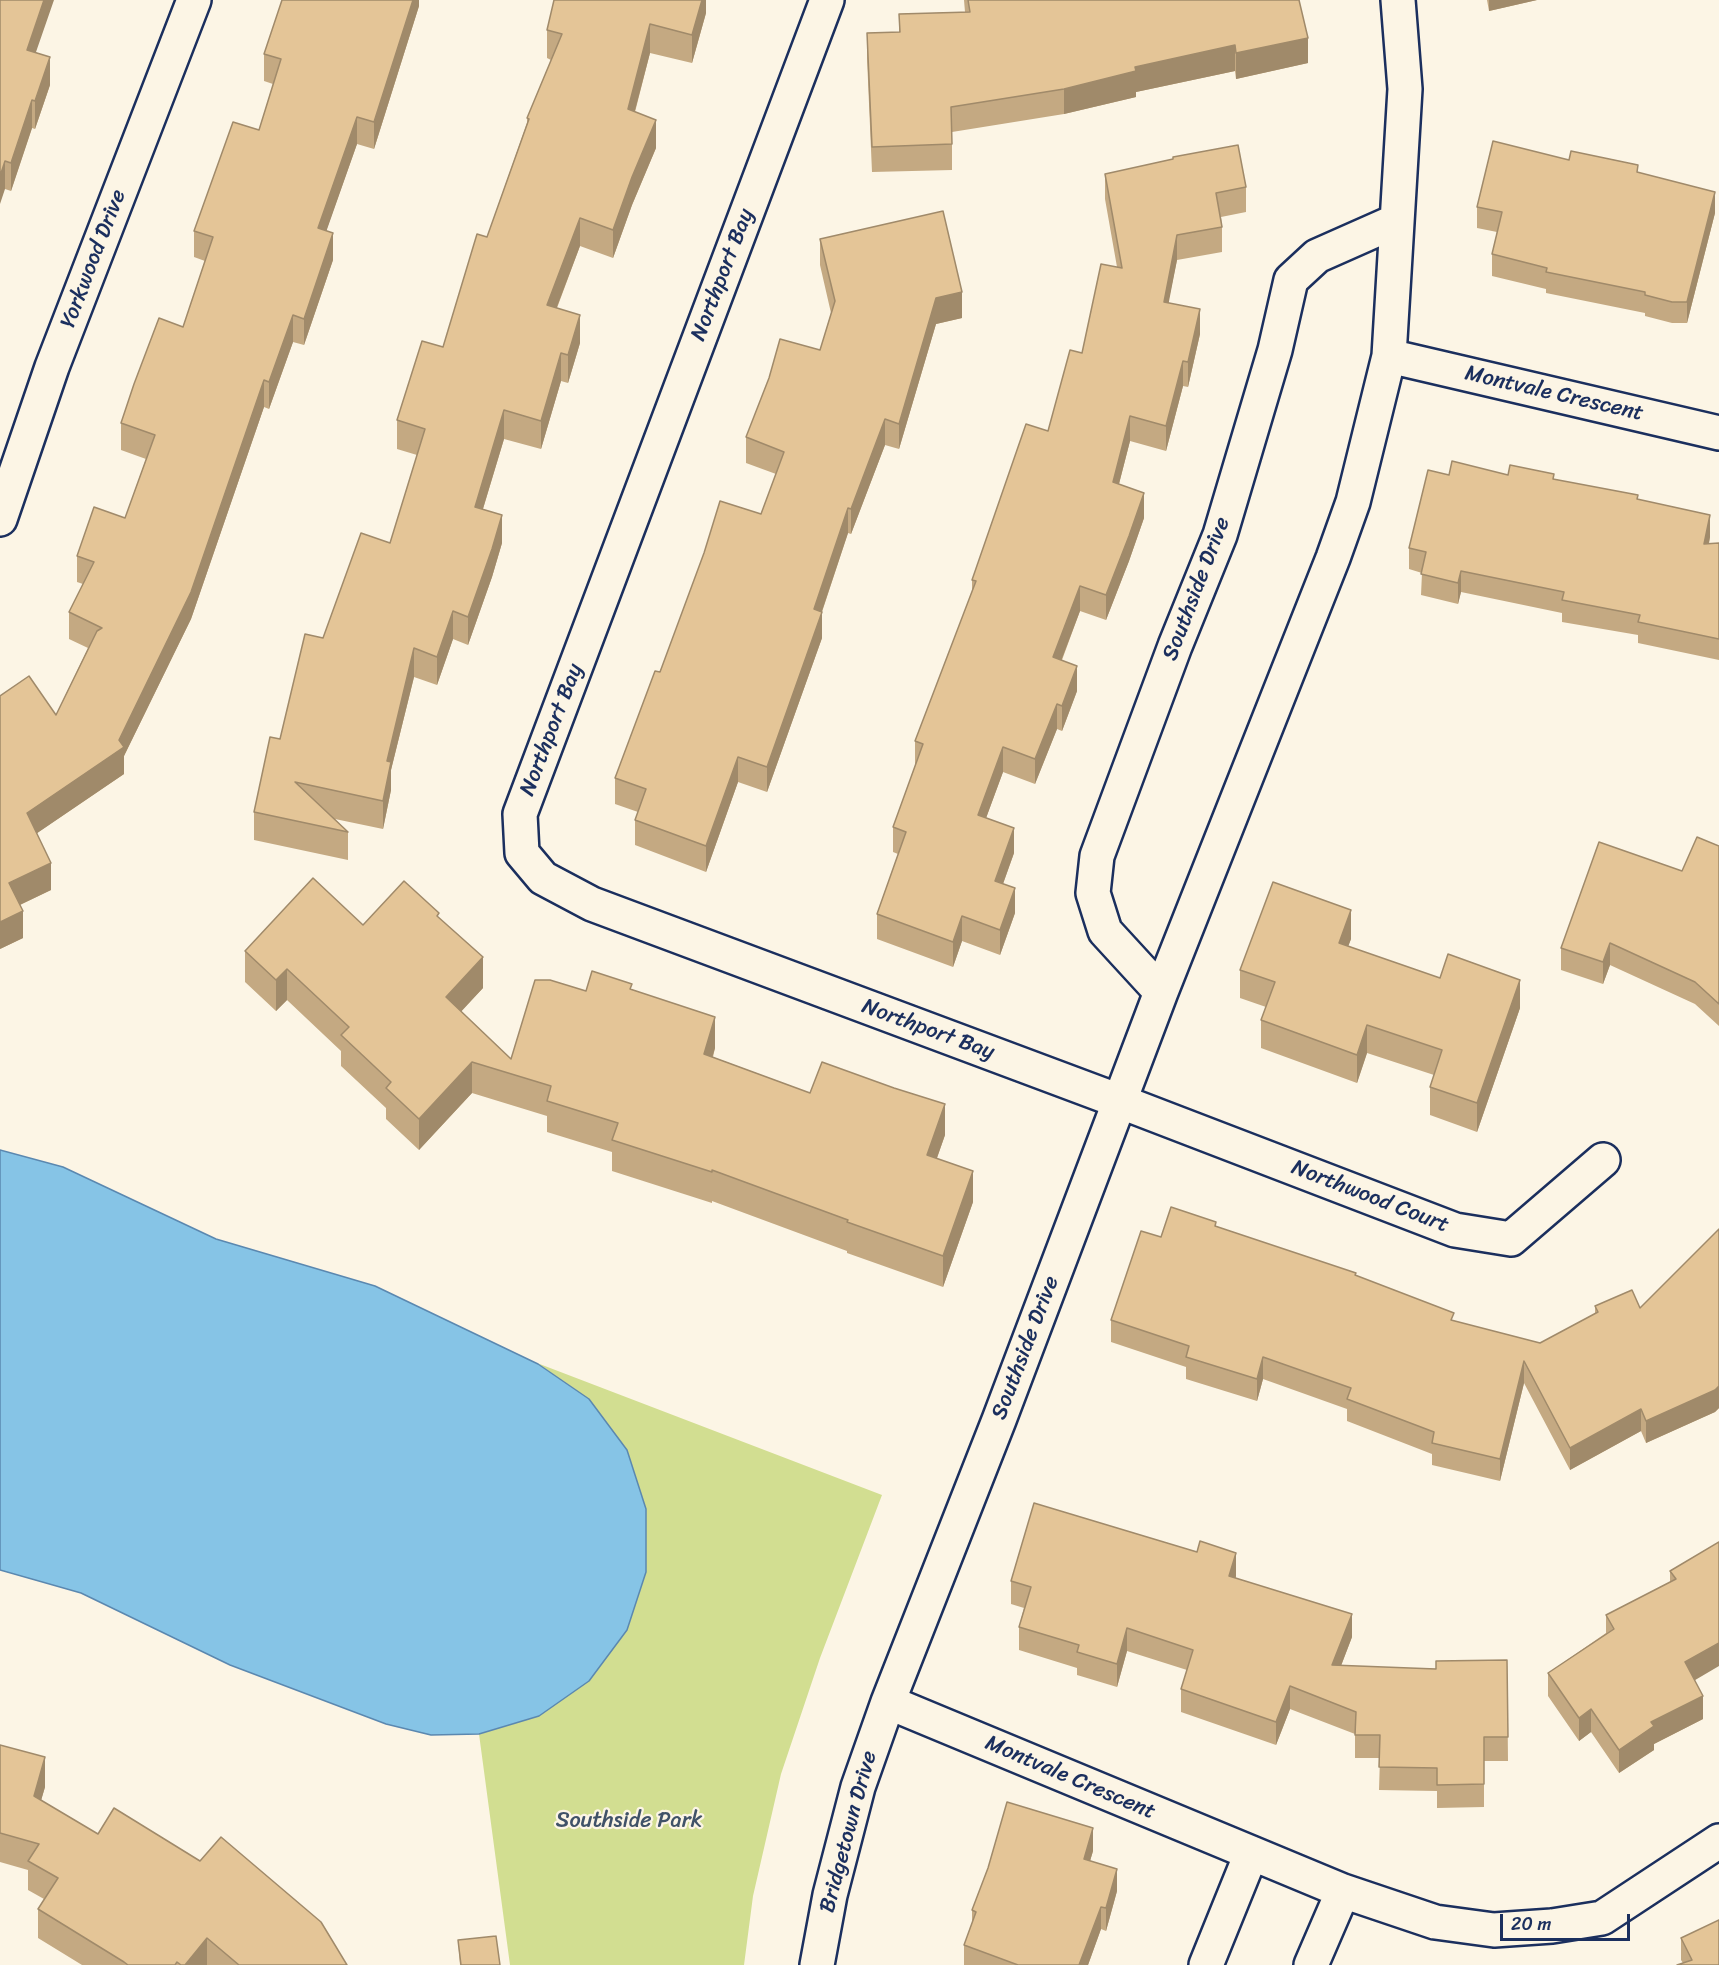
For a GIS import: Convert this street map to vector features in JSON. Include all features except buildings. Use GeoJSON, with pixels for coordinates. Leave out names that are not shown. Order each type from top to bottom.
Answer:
{"type":"FeatureCollection","features":[{"type":"Feature","properties":{"kind":"street","name":"Yorkwood Drive"},"geometry":{"type":"LineString","coordinates":[[0,519],[52,366],[194,0]]}},
{"type":"Feature","properties":{"kind":"street","name":"Northport Bay"},"geometry":{"type":"LineString","coordinates":[[826,0],[520,814],[522,854],[543,878],[592,904],[1119,1101]]}},
{"type":"Feature","properties":{"kind":"street","name":"Southside Drive"},"geometry":{"type":"LineString","coordinates":[[888,1702],[999,1420],[1161,992],[1333,558],[1356,491],[1389,356],[1405,89],[1398,0]]}},
{"type":"Feature","properties":{"kind":"street","name":"Southside Drive"},"geometry":{"type":"LineString","coordinates":[[1161,992],[1105,931],[1094,893],[1097,856],[1175,646],[1220,535],[1275,350],[1292,280],[1317,256],[1396,221]]}},
{"type":"Feature","properties":{"kind":"street","name":"Montvale Crescent"},"geometry":{"type":"LineString","coordinates":[[1389,356],[1719,433]]}},
{"type":"Feature","properties":{"kind":"street","name":"Northwood Court"},"geometry":{"type":"LineString","coordinates":[[1119,1101],[1455,1230],[1511,1239],[1603,1160]]}},
{"type":"Feature","properties":{"kind":"street","name":"Montvale Crescent"},"geometry":{"type":"LineString","coordinates":[[888,1702],[1251,1854],[1343,1891],[1435,1922],[1494,1930],[1552,1926],[1602,1918],[1719,1841]]}},
{"type":"Feature","properties":{"kind":"street","name":"Bridgetown Drive"},"geometry":{"type":"LineString","coordinates":[[817,1965],[830,1895],[858,1787],[888,1702]]}},
{"type":"Feature","properties":{"kind":"street"},"geometry":{"type":"LineString","coordinates":[[1206,1965],[1251,1854]]}},
{"type":"Feature","properties":{"kind":"street"},"geometry":{"type":"LineString","coordinates":[[1311,1965],[1343,1891]]}},
{"type":"Feature","properties":{"kind":"green space","name":"Southside Park"},"geometry":{"type":"Polygon","coordinates":[[[537,1363],[882,1495],[820,1658],[781,1774],[753,1896],[744,1965],[510,1965],[479,1734],[539,1716],[589,1399],[537,1363]]]}},
{"type":"Feature","properties":{"kind":"water"},"geometry":{"type":"Polygon","coordinates":[[[0,1150],[63,1167],[216,1239],[375,1286],[538,1364],[589,1399],[627,1450],[646,1509],[646,1572],[627,1630],[589,1681],[539,1716],[479,1734],[431,1735],[386,1724],[230,1665],[81,1593],[0,1570],[0,1150]]]}}]}
